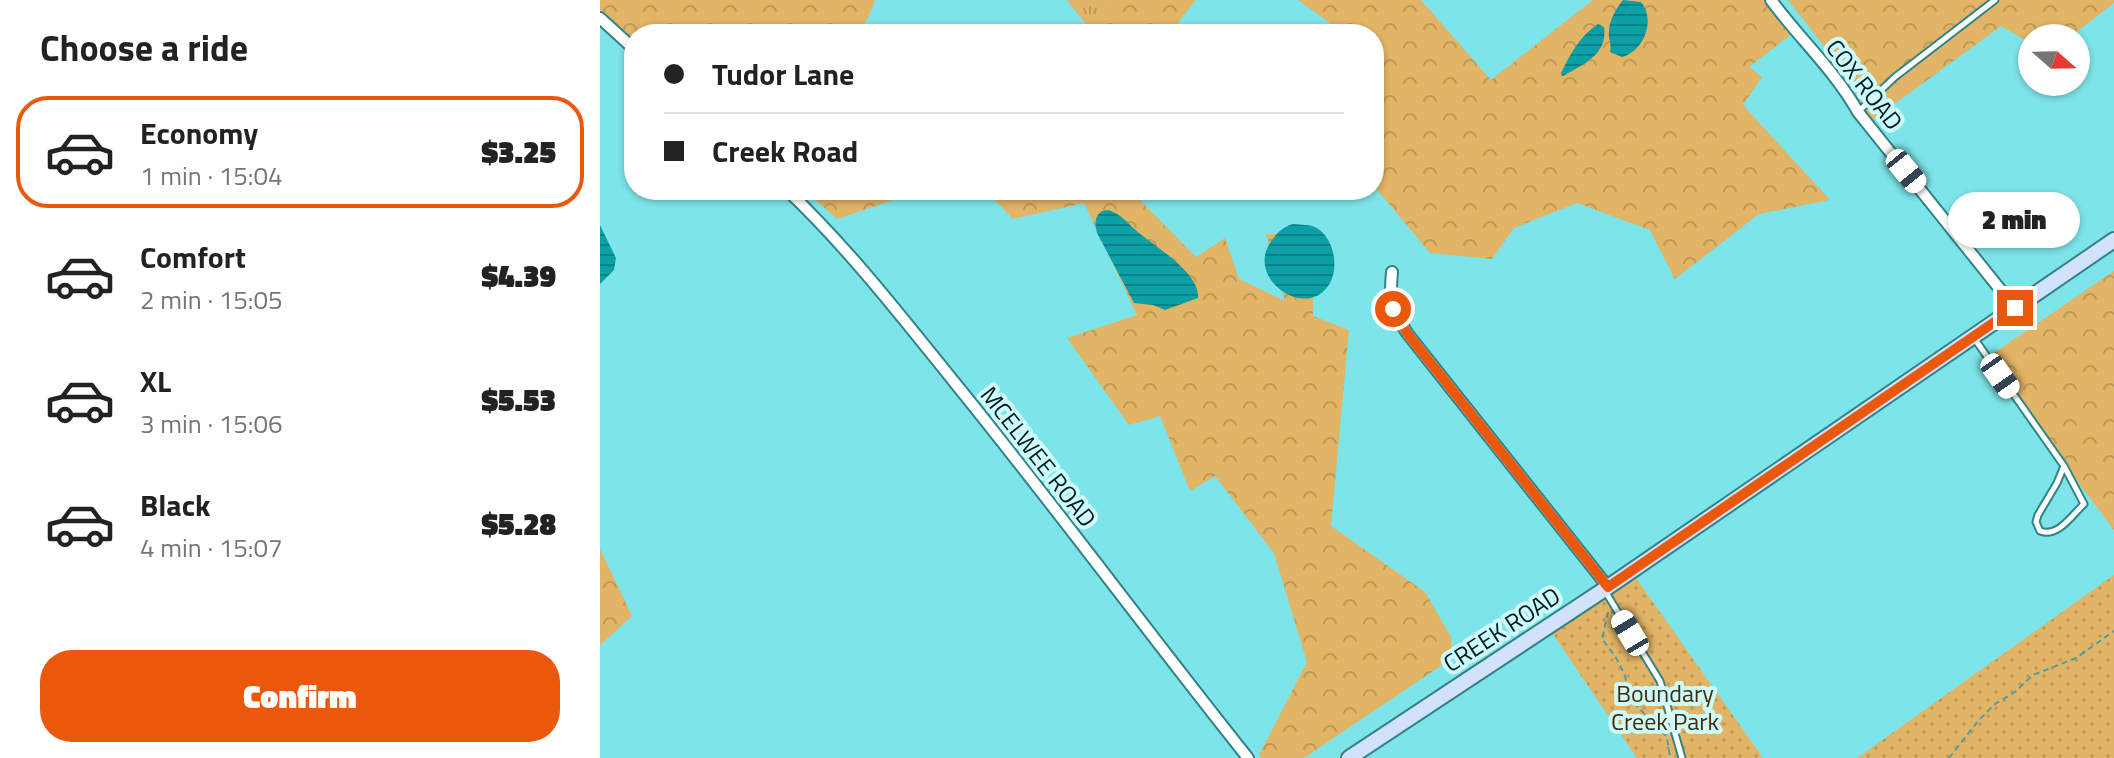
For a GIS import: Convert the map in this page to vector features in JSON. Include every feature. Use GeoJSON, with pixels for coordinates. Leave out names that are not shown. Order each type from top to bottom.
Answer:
{"type":"FeatureCollection","features":[{"type":"Feature","properties":{"kind":"main road","name":"CREEK ROAD"},"geometry":{"type":"LineString","coordinates":[[1349,758],[1606,588],[2114,240]]}},
{"type":"Feature","properties":{"kind":"street","name":"COX ROAD"},"geometry":{"type":"LineString","coordinates":[[1771,0],[2015,308]]}},
{"type":"Feature","properties":{"kind":"street"},"geometry":{"type":"LineString","coordinates":[[600,18],[624,40]]}},
{"type":"Feature","properties":{"kind":"street","name":"MCELWEE ROAD"},"geometry":{"type":"LineString","coordinates":[[797,200],[890,302],[1248,758]]}},
{"type":"Feature","properties":{"kind":"street"},"geometry":{"type":"LineString","coordinates":[[1392,272],[1390,298],[1407,333],[1606,588]]}},
{"type":"Feature","properties":{"kind":"lane"},"geometry":{"type":"LineString","coordinates":[[1858,112],[1895,77],[1995,0]]}},
{"type":"Feature","properties":{"kind":"lane"},"geometry":{"type":"LineString","coordinates":[[1973,337],[2064,466],[2084,504],[2056,531],[2047,534],[2040,531],[2036,522],[2064,466]]}},
{"type":"Feature","properties":{"kind":"lane"},"geometry":{"type":"LineString","coordinates":[[1606,588],[1660,681],[1682,758]]}},
{"type":"Feature","properties":{"kind":"path"},"geometry":{"type":"LineString","coordinates":[[1608,610],[1602,639],[1624,673],[1632,701],[1667,737],[1670,758]]}},
{"type":"Feature","properties":{"kind":"path"},"geometry":{"type":"LineString","coordinates":[[1949,758],[1995,704],[2015,692],[2033,675],[2076,658],[2114,631]]}},
{"type":"Feature","properties":{"kind":"green space"},"geometry":{"type":"Polygon","coordinates":[[[600,0],[875,2],[865,24],[624,24],[624,33],[600,12],[600,0]]]}},
{"type":"Feature","properties":{"kind":"green space"},"geometry":{"type":"Polygon","coordinates":[[[1067,0],[1115,0],[1085,23],[1067,0]]]}},
{"type":"Feature","properties":{"kind":"green space"},"geometry":{"type":"Polygon","coordinates":[[[1115,0],[1196,0],[1179,24],[1084,24],[1115,0]]]}},
{"type":"Feature","properties":{"kind":"green space"},"geometry":{"type":"Polygon","coordinates":[[[1298,0],[1421,0],[1491,80],[1593,0],[1767,0],[1793,33],[1749,67],[1762,77],[1743,105],[1830,200],[1759,214],[1675,279],[1650,230],[1577,203],[1514,228],[1492,259],[1430,253],[1384,198],[1384,24],[1329,22],[1298,0]]]}},
{"type":"Feature","properties":{"kind":"green space"},"geometry":{"type":"Polygon","coordinates":[[[1788,0],[2114,0],[2087,24],[2018,24],[2018,36],[2001,26],[1870,122],[1852,82],[1788,0]]]}},
{"type":"Feature","properties":{"kind":"green space"},"geometry":{"type":"Polygon","coordinates":[[[815,200],[893,200],[837,219],[815,200]]]}},
{"type":"Feature","properties":{"kind":"green space"},"geometry":{"type":"Polygon","coordinates":[[[995,200],[1140,200],[1196,257],[1225,238],[1239,279],[1285,301],[1266,234],[1312,234],[1313,316],[1349,330],[1331,526],[1425,592],[1451,637],[1451,659],[1304,758],[1261,758],[1259,755],[1307,662],[1274,553],[1215,476],[1190,491],[1160,416],[1129,425],[1067,338],[1137,315],[1084,203],[1013,219],[995,200]]]}},
{"type":"Feature","properties":{"kind":"green space"},"geometry":{"type":"Polygon","coordinates":[[[2114,271],[2114,530],[1985,359],[2114,271]]]}},
{"type":"Feature","properties":{"kind":"green space"},"geometry":{"type":"Polygon","coordinates":[[[600,549],[632,616],[600,645],[600,549]]]}},
{"type":"Feature","properties":{"kind":"green space","name":"Boundary Creek Park"},"geometry":{"type":"Polygon","coordinates":[[[1631,571],[1763,758],[1637,758],[1548,627],[1631,571]]]}},
{"type":"Feature","properties":{"kind":"green space"},"geometry":{"type":"Polygon","coordinates":[[[2114,575],[2114,758],[1857,758],[2114,575]]]}},
{"type":"Feature","properties":{"kind":"water"},"geometry":{"type":"Polygon","coordinates":[[[1623,0],[1641,2],[1647,26],[1642,42],[1622,57],[1610,52],[1609,28],[1623,0]]]}},
{"type":"Feature","properties":{"kind":"water"},"geometry":{"type":"Polygon","coordinates":[[[1598,24],[1604,27],[1604,36],[1598,51],[1587,62],[1562,76],[1576,46],[1598,24]]]}},
{"type":"Feature","properties":{"kind":"water"},"geometry":{"type":"Polygon","coordinates":[[[1108,210],[1121,217],[1185,270],[1197,289],[1198,298],[1165,310],[1134,303],[1097,233],[1098,216],[1108,210]]]}},
{"type":"Feature","properties":{"kind":"water"},"geometry":{"type":"Polygon","coordinates":[[[1293,224],[1317,228],[1327,239],[1333,253],[1334,269],[1330,283],[1320,294],[1308,298],[1283,292],[1266,270],[1265,257],[1270,243],[1280,231],[1293,224]]]}},
{"type":"Feature","properties":{"kind":"water"},"geometry":{"type":"Polygon","coordinates":[[[600,225],[616,258],[614,270],[600,284],[600,225]]]}},
{"type":"Feature","properties":{"kind":"route"},"geometry":{"type":"LineString","coordinates":[[1393,309],[1407,333],[1608,587],[2015,308]]}}]}
